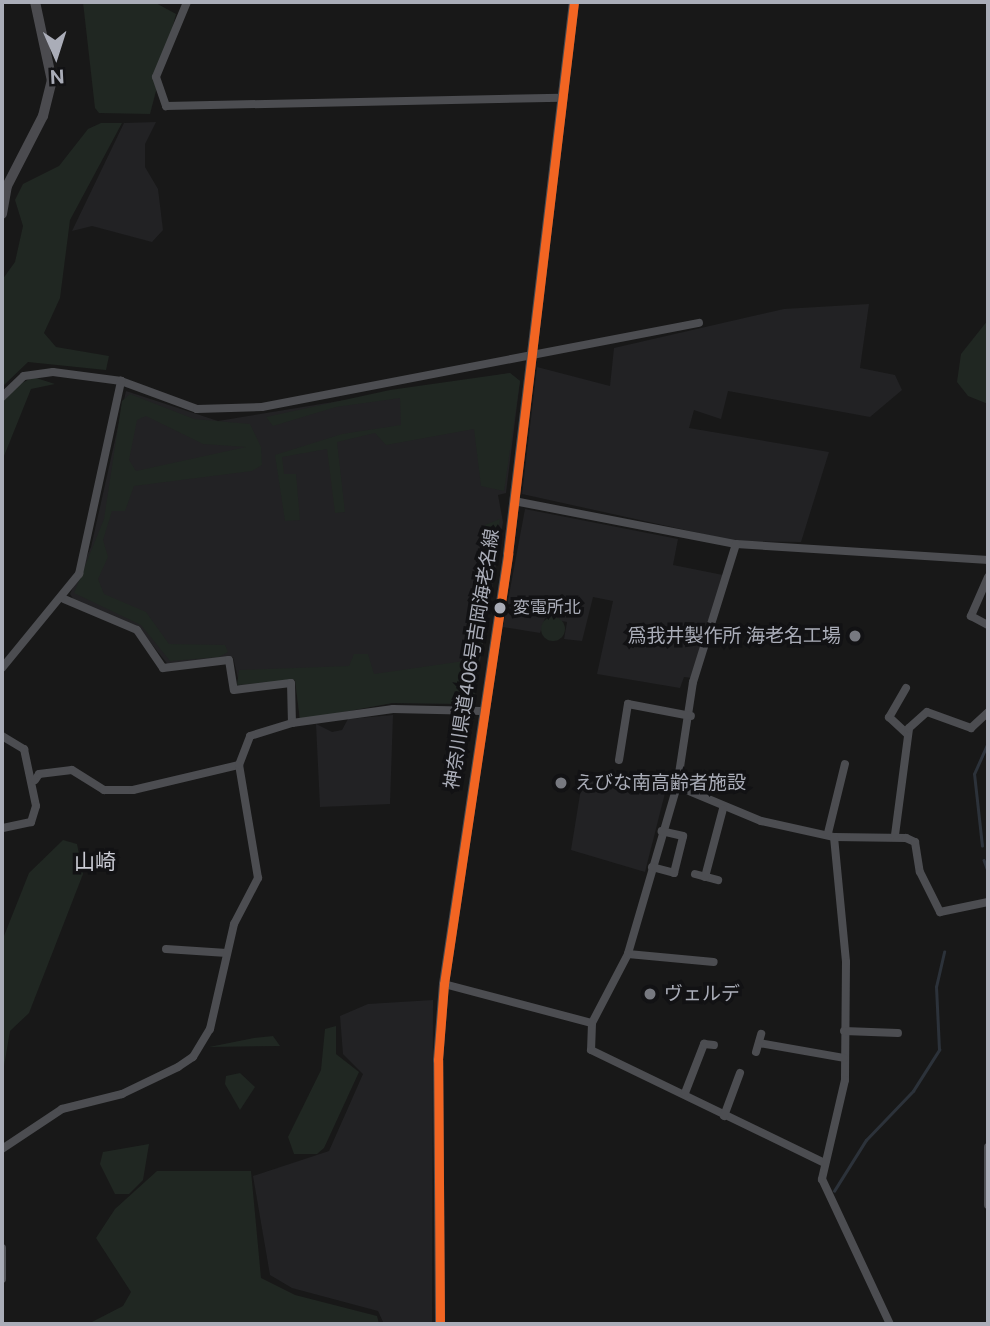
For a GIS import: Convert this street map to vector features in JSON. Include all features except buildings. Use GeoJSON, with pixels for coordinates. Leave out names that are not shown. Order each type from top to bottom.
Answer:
{"type":"FeatureCollection","features":[{"type":"Feature","properties":{"kind":"main road"},"geometry":{"type":"LineString","coordinates":[[2,214],[15,164],[51,90],[50,57],[35,2]]}},
{"type":"Feature","properties":{"kind":"main road","name":"神奈川県道406号吉岡海老名線"},"geometry":{"type":"LineString","coordinates":[[440,1324],[438,1088],[444,984],[481,711],[514,501],[574,2]]}},
{"type":"Feature","properties":{"kind":"street"},"geometry":{"type":"LineString","coordinates":[[187,2],[156,77],[166,107],[561,99]]}},
{"type":"Feature","properties":{"kind":"street"},"geometry":{"type":"LineString","coordinates":[[2,397],[12,383],[35,374],[121,381],[197,409],[225,410],[532,358],[699,323]]}},
{"type":"Feature","properties":{"kind":"street"},"geometry":{"type":"LineString","coordinates":[[2,668],[64,599],[88,547],[121,381]]}},
{"type":"Feature","properties":{"kind":"street"},"geometry":{"type":"LineString","coordinates":[[514,501],[736,544],[988,560]]}},
{"type":"Feature","properties":{"kind":"street"},"geometry":{"type":"LineString","coordinates":[[736,544],[693,681],[691,716],[677,786],[628,954],[592,1023],[591,1050],[685,1093],[724,1116],[822,1162]]}},
{"type":"Feature","properties":{"kind":"street"},"geometry":{"type":"LineString","coordinates":[[988,577],[971,616],[988,625]]}},
{"type":"Feature","properties":{"kind":"street"},"geometry":{"type":"LineString","coordinates":[[64,599],[137,631],[163,668],[229,660],[234,690],[291,683],[292,723]]}},
{"type":"Feature","properties":{"kind":"street"},"geometry":{"type":"LineString","coordinates":[[906,688],[889,717],[907,734]]}},
{"type":"Feature","properties":{"kind":"street"},"geometry":{"type":"LineString","coordinates":[[619,760],[628,704],[691,716]]}},
{"type":"Feature","properties":{"kind":"street"},"geometry":{"type":"LineString","coordinates":[[2,1149],[62,1109],[122,1094],[193,1057],[218,1007],[228,953],[258,878],[239,765],[250,736],[292,723],[393,709],[481,711]]}},
{"type":"Feature","properties":{"kind":"street"},"geometry":{"type":"LineString","coordinates":[[895,835],[907,734],[927,712],[971,728],[988,712]]}},
{"type":"Feature","properties":{"kind":"street"},"geometry":{"type":"LineString","coordinates":[[2,736],[24,749],[35,780],[32,822],[2,828]]}},
{"type":"Feature","properties":{"kind":"street"},"geometry":{"type":"LineString","coordinates":[[845,764],[831,835],[845,950],[841,1110],[822,1162],[826,1195],[853,1238],[890,1324]]}},
{"type":"Feature","properties":{"kind":"street"},"geometry":{"type":"LineString","coordinates":[[35,780],[45,772],[72,770],[104,790],[133,790],[239,765]]}},
{"type":"Feature","properties":{"kind":"street"},"geometry":{"type":"LineString","coordinates":[[677,786],[723,809],[831,835],[895,835],[915,842],[920,872],[940,912],[988,902]]}},
{"type":"Feature","properties":{"kind":"street"},"geometry":{"type":"LineString","coordinates":[[705,877],[723,809]]}},
{"type":"Feature","properties":{"kind":"street"},"geometry":{"type":"LineString","coordinates":[[652,867],[674,873],[683,836],[662,831]]}},
{"type":"Feature","properties":{"kind":"street"},"geometry":{"type":"LineString","coordinates":[[695,874],[718,880]]}},
{"type":"Feature","properties":{"kind":"street"},"geometry":{"type":"LineString","coordinates":[[166,949],[228,953]]}},
{"type":"Feature","properties":{"kind":"street"},"geometry":{"type":"LineString","coordinates":[[628,954],[714,962]]}},
{"type":"Feature","properties":{"kind":"street"},"geometry":{"type":"LineString","coordinates":[[444,984],[592,1023]]}},
{"type":"Feature","properties":{"kind":"street"},"geometry":{"type":"LineString","coordinates":[[844,1031],[898,1033]]}},
{"type":"Feature","properties":{"kind":"street"},"geometry":{"type":"LineString","coordinates":[[756,1052],[760,1038],[844,1058]]}},
{"type":"Feature","properties":{"kind":"street"},"geometry":{"type":"LineString","coordinates":[[685,1093],[704,1044],[714,1045]]}},
{"type":"Feature","properties":{"kind":"street"},"geometry":{"type":"LineString","coordinates":[[724,1116],[740,1073]]}},
{"type":"Feature","properties":{"kind":"street"},"geometry":{"type":"LineString","coordinates":[[988,1147],[988,1205]]}},
{"type":"Feature","properties":{"kind":"street"},"geometry":{"type":"LineString","coordinates":[[2,1248],[2,1279]]}},
{"type":"Feature","properties":{"kind":"shaded area"},"geometry":{"type":"Polygon","coordinates":[[[83,2],[154,2],[176,14],[150,114],[99,113],[95,108],[83,2]]]}},
{"type":"Feature","properties":{"kind":"shaded area"},"geometry":{"type":"Polygon","coordinates":[[[156,122],[145,144],[145,167],[158,189],[163,230],[152,242],[92,226],[72,231],[124,123],[156,122]]]}},
{"type":"Feature","properties":{"kind":"shaded area"},"geometry":{"type":"Polygon","coordinates":[[[101,123],[122,123],[70,220],[60,298],[44,333],[56,347],[109,356],[106,370],[28,362],[2,387],[2,280],[15,262],[23,226],[15,200],[23,184],[59,166],[88,129],[101,123]]]}},
{"type":"Feature","properties":{"kind":"shaded area"},"geometry":{"type":"Polygon","coordinates":[[[869,304],[860,368],[895,375],[902,390],[870,417],[728,391],[721,419],[694,410],[689,428],[829,452],[801,542],[735,541],[522,494],[537,367],[610,386],[614,348],[784,309],[869,304]]]}},
{"type":"Feature","properties":{"kind":"shaded area"},"geometry":{"type":"Polygon","coordinates":[[[988,320],[988,404],[968,396],[957,382],[961,354],[988,320]]]}},
{"type":"Feature","properties":{"kind":"shaded area"},"geometry":{"type":"Polygon","coordinates":[[[510,373],[520,381],[506,493],[498,495],[503,522],[473,704],[392,703],[300,720],[295,680],[240,687],[233,657],[169,666],[139,628],[75,602],[70,594],[91,547],[126,391],[218,421],[510,373]]]}},
{"type":"Feature","properties":{"kind":"shaded area"},"geometry":{"type":"Polygon","coordinates":[[[510,373],[520,381],[504,491],[481,486],[474,429],[386,445],[375,433],[337,442],[345,512],[335,513],[327,449],[282,457],[284,474],[296,474],[300,520],[285,521],[275,455],[342,434],[401,425],[400,398],[336,407],[273,426],[266,417],[390,390],[510,373]]]}},
{"type":"Feature","properties":{"kind":"shaded area"},"geometry":{"type":"Polygon","coordinates":[[[33,377],[55,384],[31,389],[2,461],[2,403],[13,388],[33,377]]]}},
{"type":"Feature","properties":{"kind":"shaded area"},"geometry":{"type":"Polygon","coordinates":[[[130,394],[194,419],[250,424],[261,447],[262,465],[252,471],[134,486],[125,511],[112,511],[103,540],[108,557],[98,579],[104,594],[146,612],[169,644],[225,645],[228,652],[219,657],[170,661],[141,625],[74,593],[104,519],[122,401],[130,394]],[[146,416],[137,420],[129,460],[136,471],[246,447],[203,444],[146,416]]]}},
{"type":"Feature","properties":{"kind":"shaded area"},"geometry":{"type":"Polygon","coordinates":[[[525,509],[678,539],[673,565],[723,575],[692,678],[684,677],[680,688],[597,674],[613,601],[593,597],[582,641],[564,639],[567,622],[545,618],[540,633],[503,627],[525,509]]]}},
{"type":"Feature","properties":{"kind":"shaded area"},"geometry":{"type":"Polygon","coordinates":[[[500,519],[473,704],[392,703],[300,720],[295,680],[237,685],[239,670],[349,666],[354,654],[368,654],[374,674],[471,660],[484,586],[476,558],[487,550],[485,525],[500,519]]]}},
{"type":"Feature","properties":{"kind":"shaded area"},"geometry":{"type":"Polygon","coordinates":[[[553,617],[564,624],[565,629],[558,640],[553,641],[542,634],[541,629],[548,618],[553,617]]]}},
{"type":"Feature","properties":{"kind":"shaded area"},"geometry":{"type":"Polygon","coordinates":[[[393,715],[390,804],[320,807],[316,724],[332,732],[342,730],[348,719],[393,715]]]}},
{"type":"Feature","properties":{"kind":"shaded area"},"geometry":{"type":"Polygon","coordinates":[[[583,776],[665,793],[645,872],[571,850],[583,776]]]}},
{"type":"Feature","properties":{"kind":"shaded area"},"geometry":{"type":"Polygon","coordinates":[[[63,840],[77,844],[83,874],[29,1013],[10,1031],[2,1078],[2,941],[29,873],[63,840]]]}},
{"type":"Feature","properties":{"kind":"shaded area"},"geometry":{"type":"Polygon","coordinates":[[[433,1000],[432,1324],[384,1324],[378,1311],[292,1288],[270,1275],[253,1176],[329,1151],[363,1074],[343,1054],[340,1016],[368,1004],[433,1000]]]}},
{"type":"Feature","properties":{"kind":"shaded area"},"geometry":{"type":"Polygon","coordinates":[[[336,1026],[336,1054],[359,1072],[324,1148],[317,1154],[294,1154],[288,1137],[321,1070],[325,1029],[336,1026]]]}},
{"type":"Feature","properties":{"kind":"shaded area"},"geometry":{"type":"Polygon","coordinates":[[[273,1036],[280,1046],[209,1047],[273,1036]]]}},
{"type":"Feature","properties":{"kind":"shaded area"},"geometry":{"type":"Polygon","coordinates":[[[240,1073],[255,1087],[240,1110],[225,1084],[226,1076],[240,1073]]]}},
{"type":"Feature","properties":{"kind":"shaded area"},"geometry":{"type":"Polygon","coordinates":[[[149,1144],[143,1180],[129,1194],[115,1194],[100,1164],[103,1152],[149,1144]]]}},
{"type":"Feature","properties":{"kind":"shaded area"},"geometry":{"type":"Polygon","coordinates":[[[157,1171],[251,1171],[261,1278],[295,1295],[377,1316],[379,1324],[88,1324],[123,1306],[131,1292],[96,1238],[115,1209],[157,1171]]]}},
{"type":"Feature","properties":{"kind":"waterway"},"geometry":{"type":"LineString","coordinates":[[982,846],[974,774],[988,743]]}},
{"type":"Feature","properties":{"kind":"waterway"},"geometry":{"type":"LineString","coordinates":[[984,860],[988,871]]}},
{"type":"Feature","properties":{"kind":"waterway"},"geometry":{"type":"LineString","coordinates":[[834,1191],[866,1140],[913,1091],[939,1050],[936,987],[944,952]]}},
{"type":"Feature","properties":{"kind":"transit line"},"geometry":{"type":"LineString","coordinates":[[440,1324],[438,1060],[444,984],[508,554],[574,2]]}},
{"type":"Feature","properties":{"kind":"place","name":"変電所北"},"geometry":{"type":"Point","coordinates":[500,608]}},
{"type":"Feature","properties":{"kind":"place","name":"爲我井製作所 海老名工場"},"geometry":{"type":"Point","coordinates":[855,636]}},
{"type":"Feature","properties":{"kind":"place","name":"えびな南高齢者施設"},"geometry":{"type":"Point","coordinates":[561,783]}},
{"type":"Feature","properties":{"kind":"place","name":"ヴェルデ"},"geometry":{"type":"Point","coordinates":[650,994]}},
{"type":"Feature","properties":{"kind":"district","name":"山崎"},"geometry":{"type":"Point","coordinates":[95,862]}}]}
